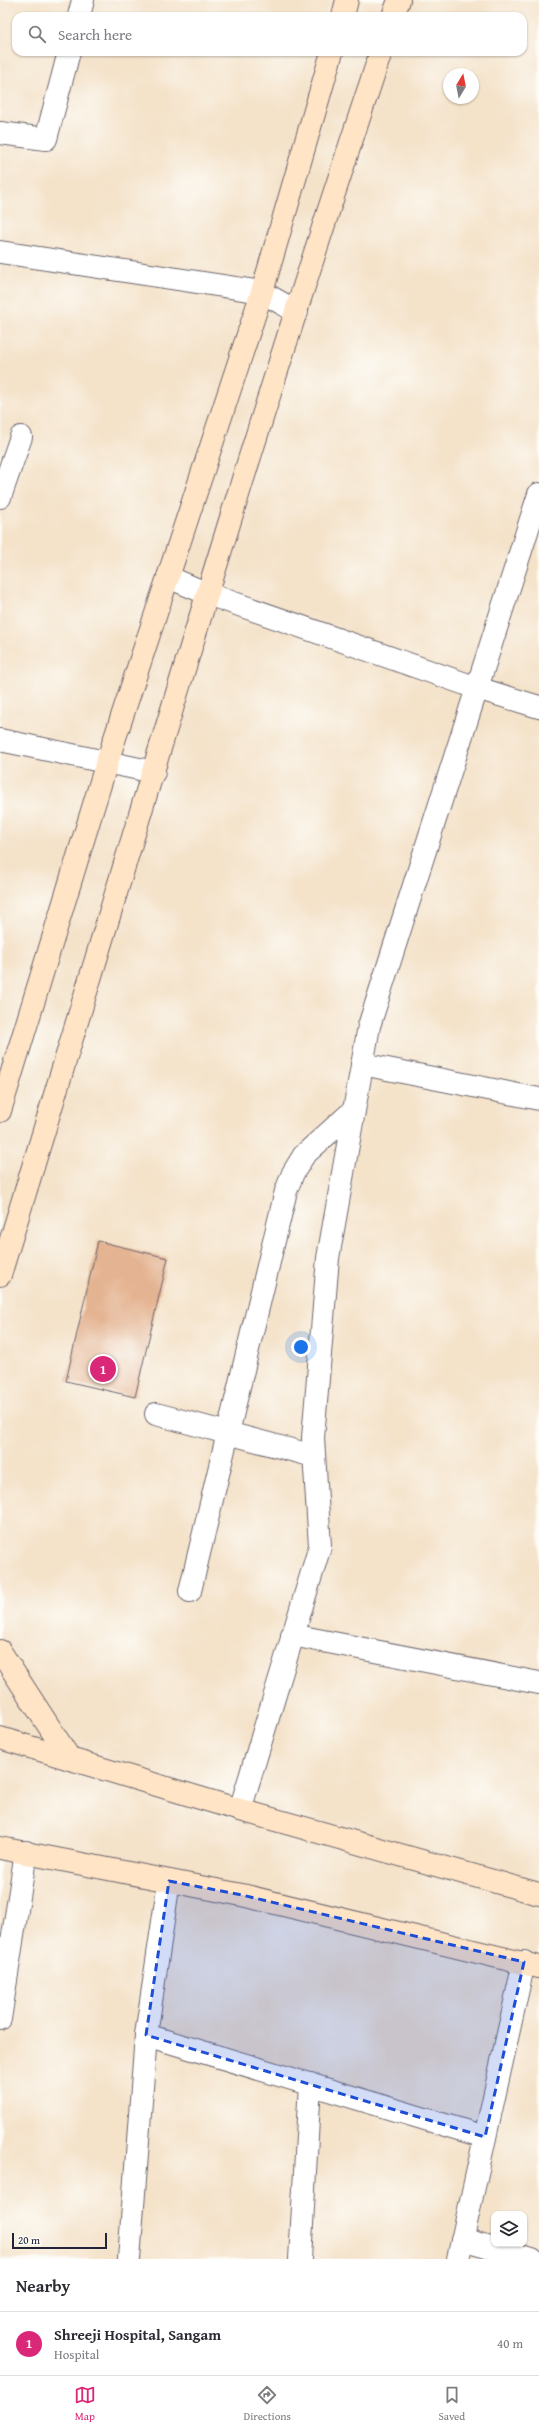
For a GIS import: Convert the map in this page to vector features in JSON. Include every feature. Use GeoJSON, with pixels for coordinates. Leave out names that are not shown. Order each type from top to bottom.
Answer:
{"type":"FeatureCollection","features":[{"type":"Feature","properties":{"kind":"main road"},"geometry":{"type":"LineString","coordinates":[[344,12],[347,0]]}},
{"type":"Feature","properties":{"kind":"main road"},"geometry":{"type":"LineString","coordinates":[[394,12],[399,0]]}},
{"type":"Feature","properties":{"kind":"main road"},"geometry":{"type":"LineString","coordinates":[[0,1111],[107,762],[262,292],[331,56]]}},
{"type":"Feature","properties":{"kind":"main road"},"geometry":{"type":"LineString","coordinates":[[0,1275],[208,594],[296,312],[380,56]]}},
{"type":"Feature","properties":{"kind":"main road"},"geometry":{"type":"LineString","coordinates":[[0,1651],[70,1759]]}},
{"type":"Feature","properties":{"kind":"main road"},"geometry":{"type":"LineString","coordinates":[[0,1738],[240,1810],[539,1894]]}},
{"type":"Feature","properties":{"kind":"main road"},"geometry":{"type":"LineString","coordinates":[[0,1848],[242,1895],[532,1964]]}},
{"type":"Feature","properties":{"kind":"street"},"geometry":{"type":"LineString","coordinates":[[80,12],[83,0]]}},
{"type":"Feature","properties":{"kind":"street"},"geometry":{"type":"LineString","coordinates":[[0,134],[46,139],[68,56]]}},
{"type":"Feature","properties":{"kind":"street"},"geometry":{"type":"LineString","coordinates":[[0,252],[262,292],[296,312]]}},
{"type":"Feature","properties":{"kind":"street"},"geometry":{"type":"LineString","coordinates":[[0,497],[21,438]]}},
{"type":"Feature","properties":{"kind":"street"},"geometry":{"type":"LineString","coordinates":[[240,1810],[320,1546],[313,1438],[328,1258],[369,1026],[539,494]]}},
{"type":"Feature","properties":{"kind":"street"},"geometry":{"type":"LineString","coordinates":[[168,577],[208,594],[477,688],[539,707]]}},
{"type":"Feature","properties":{"kind":"street"},"geometry":{"type":"LineString","coordinates":[[0,740],[154,772]]}},
{"type":"Feature","properties":{"kind":"street"},"geometry":{"type":"LineString","coordinates":[[362,1064],[539,1099]]}},
{"type":"Feature","properties":{"kind":"street"},"geometry":{"type":"LineString","coordinates":[[190,1591],[291,1179],[304,1155],[354,1110]]}},
{"type":"Feature","properties":{"kind":"street"},"geometry":{"type":"LineString","coordinates":[[156,1414],[314,1456]]}},
{"type":"Feature","properties":{"kind":"street"},"geometry":{"type":"LineString","coordinates":[[292,1635],[539,1684]]}},
{"type":"Feature","properties":{"kind":"street"},"geometry":{"type":"LineString","coordinates":[[0,2019],[26,1852]]}},
{"type":"Feature","properties":{"kind":"street"},"geometry":{"type":"LineString","coordinates":[[129,2259],[146,2035],[169,1881]]}},
{"type":"Feature","properties":{"kind":"street"},"geometry":{"type":"LineString","coordinates":[[532,1964],[485,2137],[460,2249],[532,2259]]}},
{"type":"Feature","properties":{"kind":"street"},"geometry":{"type":"LineString","coordinates":[[146,2035],[485,2137]]}},
{"type":"Feature","properties":{"kind":"street"},"geometry":{"type":"LineString","coordinates":[[300,2259],[310,2084]]}},
{"type":"Feature","properties":{"kind":"highlighted area"},"geometry":{"type":"Polygon","coordinates":[[[169,1881],[242,1895],[524,1962],[485,2137],[146,2035],[169,1881]]]}},
{"type":"Feature","properties":{"kind":"building"},"geometry":{"type":"Polygon","coordinates":[[[98,1241],[168,1258],[135,1397],[66,1381],[98,1241]]]}},
{"type":"Feature","properties":{"kind":"place","name":"Shreeji Hospital, Sangam"},"geometry":{"type":"Point","coordinates":[103,1369]}}]}
